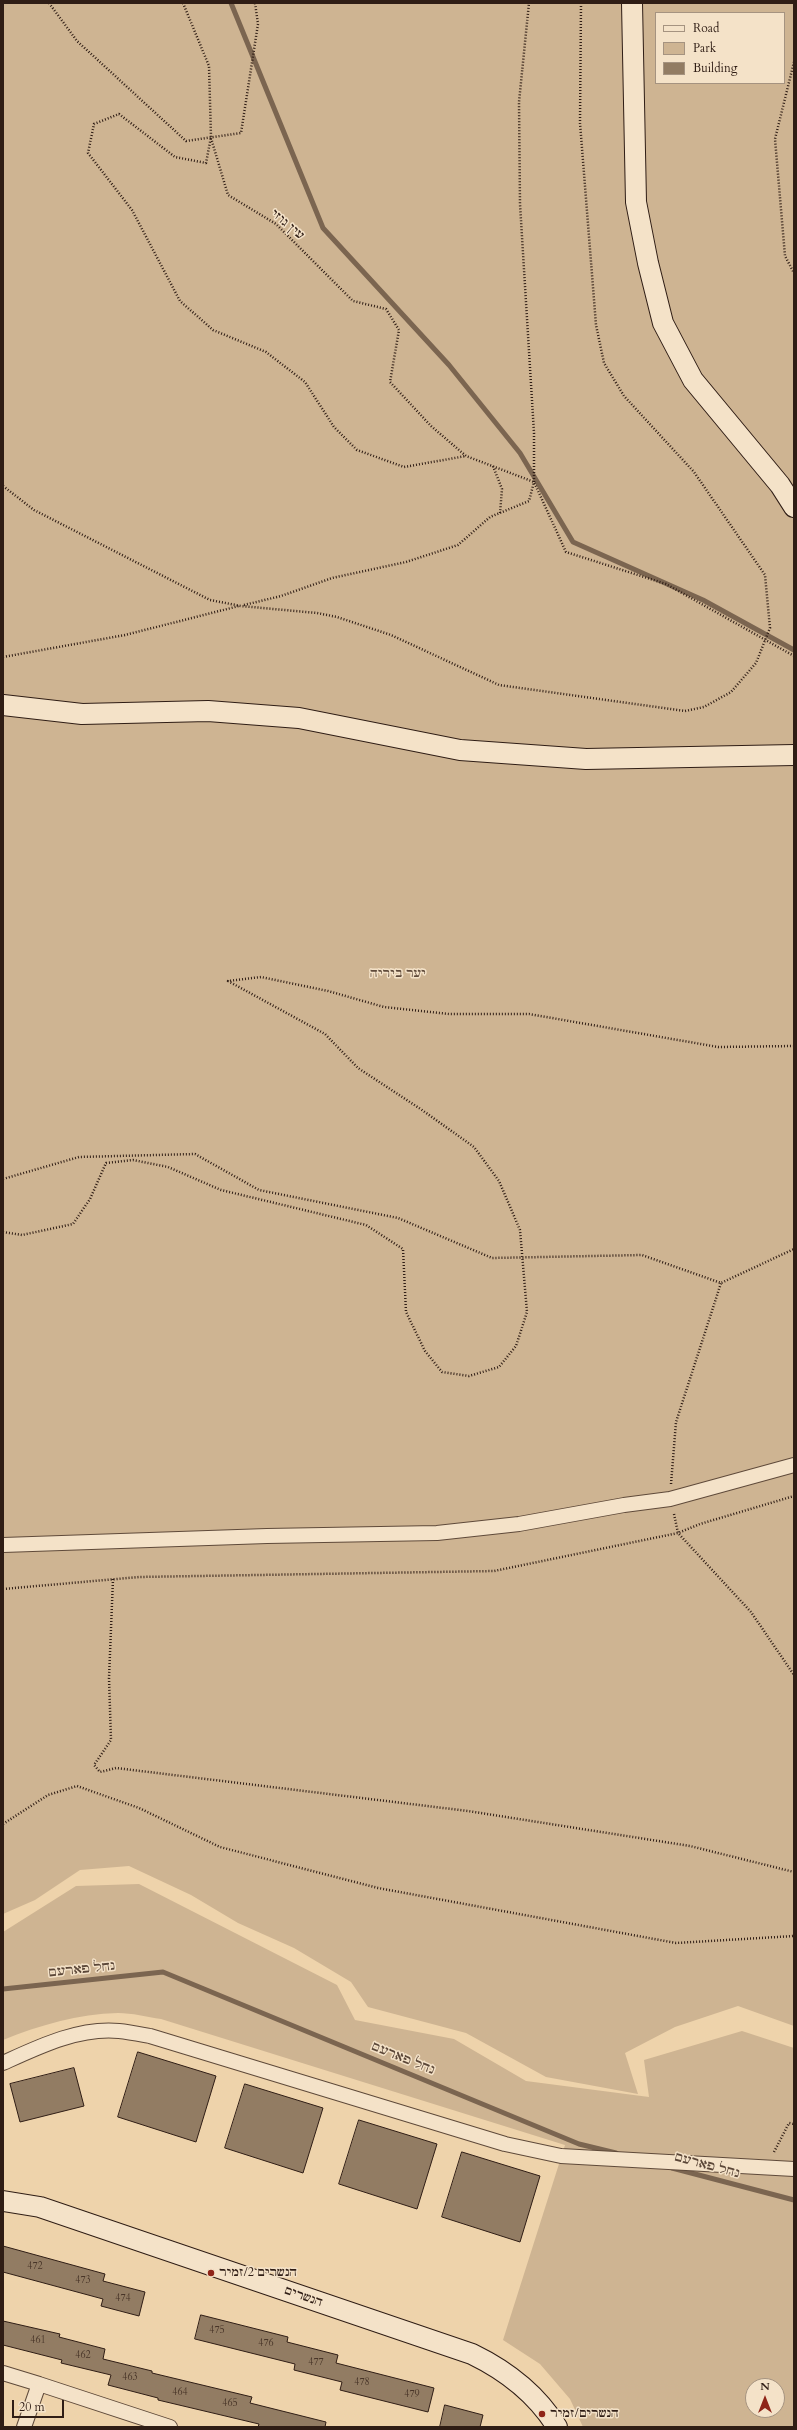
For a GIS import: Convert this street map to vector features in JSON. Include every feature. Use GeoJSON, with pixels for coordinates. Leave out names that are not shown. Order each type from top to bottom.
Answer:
{"type":"FeatureCollection","features":[{"type":"Feature","properties":{"kind":"main road"},"geometry":{"type":"LineString","coordinates":[[632,3],[636,202],[648,263],[663,323],[693,380],[780,485],[794,507]]}},
{"type":"Feature","properties":{"kind":"main road"},"geometry":{"type":"LineString","coordinates":[[3,705],[82,714],[208,711],[299,718],[460,750],[586,759],[794,755]]}},
{"type":"Feature","properties":{"kind":"main road","name":"הנשרים"},"geometry":{"type":"LineString","coordinates":[[3,2201],[40,2207],[472,2354],[496,2366],[516,2380],[539,2402],[557,2427]]}},
{"type":"Feature","properties":{"kind":"street"},"geometry":{"type":"LineString","coordinates":[[3,1545],[259,1536],[437,1533],[519,1524],[624,1505],[670,1499],[794,1465]]}},
{"type":"Feature","properties":{"kind":"street"},"geometry":{"type":"LineString","coordinates":[[3,2063],[63,2039],[88,2032],[118,2030],[150,2036],[505,2144],[561,2156],[794,2169]]}},
{"type":"Feature","properties":{"kind":"street"},"geometry":{"type":"LineString","coordinates":[[3,2373],[170,2427]]}},
{"type":"Feature","properties":{"kind":"street"},"geometry":{"type":"LineString","coordinates":[[24,2427],[39,2384]]}},
{"type":"Feature","properties":{"kind":"path"},"geometry":{"type":"LineString","coordinates":[[49,3],[77,41],[186,141],[241,133],[258,24],[255,3]]}},
{"type":"Feature","properties":{"kind":"path"},"geometry":{"type":"LineString","coordinates":[[183,3],[209,66],[211,137],[206,163],[174,157],[119,114],[94,124],[88,153],[132,210],[180,300],[213,330],[266,352],[305,382],[334,427],[357,450],[404,467],[466,456],[534,482],[566,552],[666,584],[766,638],[794,656]]}},
{"type":"Feature","properties":{"kind":"path"},"geometry":{"type":"LineString","coordinates":[[3,657],[125,635],[281,596],[332,578],[406,562],[458,545],[490,517],[529,501],[534,482],[534,433],[520,204],[519,102],[529,3]]}},
{"type":"Feature","properties":{"kind":"path"},"geometry":{"type":"LineString","coordinates":[[3,486],[34,510],[210,600],[241,606],[317,613],[337,617],[391,635],[499,685],[685,711],[704,707],[731,692],[756,663],[770,628],[765,575],[694,472],[624,396],[604,363],[596,325],[580,123],[582,3]]}},
{"type":"Feature","properties":{"kind":"path"},"geometry":{"type":"LineString","coordinates":[[794,62],[775,139],[785,256],[794,273]]}},
{"type":"Feature","properties":{"kind":"path","name":"עין גוזי"},"geometry":{"type":"LineString","coordinates":[[211,137],[228,195],[276,224],[354,301],[386,309],[399,330],[390,382],[431,426],[466,456]]}},
{"type":"Feature","properties":{"kind":"path"},"geometry":{"type":"LineString","coordinates":[[493,466],[502,489],[500,513]]}},
{"type":"Feature","properties":{"kind":"path"},"geometry":{"type":"LineString","coordinates":[[3,1232],[22,1235],[73,1224],[90,1199],[100,1173],[106,1163],[133,1160],[168,1167],[220,1190],[366,1225],[403,1249],[406,1312],[425,1351],[442,1372],[469,1376],[499,1367],[516,1346],[526,1312],[520,1230],[502,1188],[474,1147],[422,1110],[358,1068],[325,1034],[228,981],[261,977],[328,991],[384,1007],[449,1014],[529,1014],[718,1047],[794,1046]]}},
{"type":"Feature","properties":{"kind":"path"},"geometry":{"type":"LineString","coordinates":[[3,1179],[79,1157],[195,1154],[260,1190],[398,1218],[492,1258],[642,1256],[721,1283],[794,1248]]}},
{"type":"Feature","properties":{"kind":"path"},"geometry":{"type":"LineString","coordinates":[[721,1283],[676,1422],[670,1499],[678,1533],[751,1612],[794,1675]]}},
{"type":"Feature","properties":{"kind":"path"},"geometry":{"type":"LineString","coordinates":[[3,1589],[139,1577],[494,1571],[678,1533],[700,1524],[794,1496]]}},
{"type":"Feature","properties":{"kind":"path"},"geometry":{"type":"LineString","coordinates":[[113,1579],[109,1678],[111,1740],[94,1765],[100,1772],[116,1768],[468,1811],[690,1846],[794,1872]]}},
{"type":"Feature","properties":{"kind":"path"},"geometry":{"type":"LineString","coordinates":[[3,1824],[48,1795],[77,1786],[139,1808],[220,1846],[378,1888],[676,1943],[794,1936]]}},
{"type":"Feature","properties":{"kind":"path"},"geometry":{"type":"LineString","coordinates":[[767,2167],[789,2123],[794,2124]]}},
{"type":"Feature","properties":{"kind":"green space","name":"יער ביריה"},"geometry":{"type":"Polygon","coordinates":[[[3,3],[794,3],[794,2026],[738,2006],[675,2027],[625,2053],[638,2094],[546,2077],[466,2033],[368,2007],[351,1982],[294,1948],[238,1923],[191,1895],[129,1866],[80,1870],[35,1900],[3,1914],[3,3]]]}},
{"type":"Feature","properties":{"kind":"green space"},"geometry":{"type":"Polygon","coordinates":[[[139,1884],[337,1985],[355,2020],[454,2039],[526,2081],[649,2097],[644,2060],[742,2031],[794,2048],[794,2427],[583,2427],[570,2399],[540,2364],[503,2340],[565,2145],[161,2019],[123,2013],[103,2014],[59,2021],[3,2040],[3,1932],[76,1886],[139,1884]]]}},
{"type":"Feature","properties":{"kind":"building"},"geometry":{"type":"Polygon","coordinates":[[[138,2052],[216,2076],[196,2142],[118,2117],[138,2052]]]}},
{"type":"Feature","properties":{"kind":"building"},"geometry":{"type":"Polygon","coordinates":[[[74,2068],[84,2106],[20,2122],[10,2084],[74,2068]]]}},
{"type":"Feature","properties":{"kind":"building"},"geometry":{"type":"Polygon","coordinates":[[[245,2084],[323,2108],[303,2173],[225,2148],[245,2084]]]}},
{"type":"Feature","properties":{"kind":"building"},"geometry":{"type":"Polygon","coordinates":[[[359,2120],[437,2144],[417,2209],[339,2184],[359,2120]]]}},
{"type":"Feature","properties":{"kind":"building"},"geometry":{"type":"Polygon","coordinates":[[[462,2152],[540,2176],[520,2242],[442,2217],[462,2152]]]}},
{"type":"Feature","properties":{"kind":"building"},"geometry":{"type":"Polygon","coordinates":[[[3,2246],[105,2274],[103,2281],[145,2292],[139,2316],[101,2306],[103,2299],[3,2272],[3,2246]]]}},
{"type":"Feature","properties":{"kind":"building"},"geometry":{"type":"Polygon","coordinates":[[[201,2315],[288,2337],[287,2342],[338,2355],[336,2363],[434,2388],[428,2412],[340,2390],[342,2382],[294,2370],[295,2364],[195,2339],[201,2315]]]}},
{"type":"Feature","properties":{"kind":"building"},"geometry":{"type":"Polygon","coordinates":[[[3,2321],[60,2334],[59,2337],[105,2349],[103,2359],[152,2371],[152,2373],[252,2397],[250,2403],[326,2422],[325,2427],[258,2427],[259,2424],[158,2400],[158,2398],[108,2385],[111,2375],[61,2363],[62,2360],[3,2345],[3,2321]]]}},
{"type":"Feature","properties":{"kind":"building"},"geometry":{"type":"Polygon","coordinates":[[[445,2405],[483,2415],[480,2427],[440,2427],[445,2405]]]}},
{"type":"Feature","properties":{"kind":"waterway"},"geometry":{"type":"LineString","coordinates":[[231,3],[323,228],[449,365],[520,453],[573,542],[703,600],[794,650]]}},
{"type":"Feature","properties":{"kind":"waterway","name":"נחל פארעם"},"geometry":{"type":"LineString","coordinates":[[3,1989],[163,1972],[579,2144],[616,2153]]}},
{"type":"Feature","properties":{"kind":"waterway","name":"נחל פארעם"},"geometry":{"type":"LineString","coordinates":[[672,2168],[794,2200]]}},
{"type":"Feature","properties":{"kind":"place","name":"הנשרים 2/זמיר"},"geometry":{"type":"Point","coordinates":[211,2273]}},
{"type":"Feature","properties":{"kind":"place","name":"הנשרים/זמיר"},"geometry":{"type":"Point","coordinates":[542,2414]}}]}
